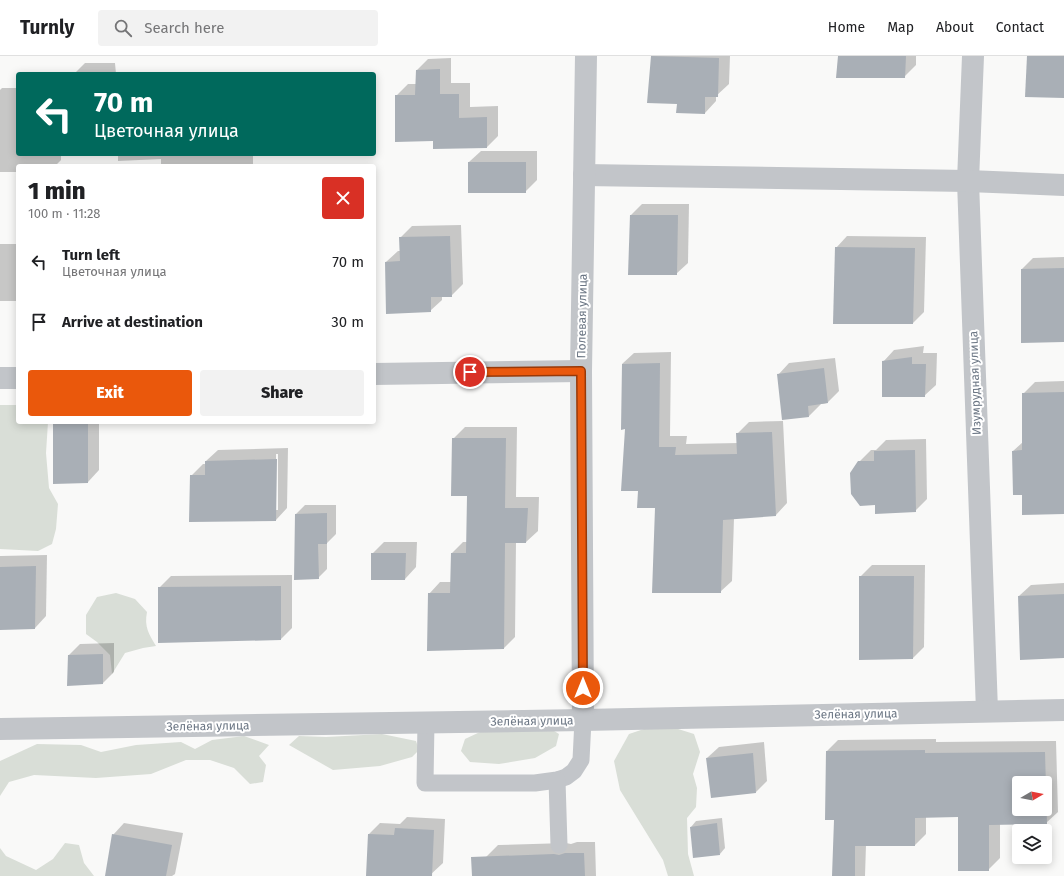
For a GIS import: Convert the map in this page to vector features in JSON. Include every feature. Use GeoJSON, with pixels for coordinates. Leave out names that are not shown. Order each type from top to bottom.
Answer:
{"type":"FeatureCollection","features":[{"type":"Feature","properties":{"kind":"street","name":"Полевая улица"},"geometry":{"type":"LineString","coordinates":[[583,720],[581,371],[586,56]]}},
{"type":"Feature","properties":{"kind":"street","name":"Изумрудная улица"},"geometry":{"type":"LineString","coordinates":[[973,56],[968,182],[987,711]]}},
{"type":"Feature","properties":{"kind":"street"},"geometry":{"type":"LineString","coordinates":[[584,175],[1064,185]]}},
{"type":"Feature","properties":{"kind":"street"},"geometry":{"type":"LineString","coordinates":[[376,374],[581,371]]}},
{"type":"Feature","properties":{"kind":"street"},"geometry":{"type":"LineString","coordinates":[[0,378],[16,378]]}},
{"type":"Feature","properties":{"kind":"street","name":"Зелёная улица"},"geometry":{"type":"LineString","coordinates":[[0,729],[583,720],[1064,710]]}},
{"type":"Feature","properties":{"kind":"lane"},"geometry":{"type":"LineString","coordinates":[[426,722],[425,783],[535,783],[557,780],[566,777],[574,771],[581,760],[583,720]]}},
{"type":"Feature","properties":{"kind":"lane"},"geometry":{"type":"LineString","coordinates":[[557,780],[559,845]]}},
{"type":"Feature","properties":{"kind":"shaded area"},"geometry":{"type":"Polygon","coordinates":[[[0,405],[16,405],[16,424],[48,424],[46,453],[49,488],[58,504],[56,529],[52,544],[38,551],[0,549],[0,405]]]}},
{"type":"Feature","properties":{"kind":"shaded area"},"geometry":{"type":"Polygon","coordinates":[[[116,593],[135,599],[147,612],[146,622],[149,634],[156,646],[125,653],[112,674],[110,655],[97,642],[86,634],[86,615],[97,597],[116,593]]]}},
{"type":"Feature","properties":{"kind":"shaded area"},"geometry":{"type":"Polygon","coordinates":[[[546,726],[559,734],[556,746],[535,758],[499,764],[470,762],[461,751],[465,739],[480,732],[546,726]]]}},
{"type":"Feature","properties":{"kind":"shaded area"},"geometry":{"type":"Polygon","coordinates":[[[650,727],[675,728],[694,734],[700,752],[693,774],[697,788],[696,807],[687,818],[688,854],[694,876],[668,876],[663,860],[620,790],[614,761],[629,734],[650,727]]]}},
{"type":"Feature","properties":{"kind":"shaded area"},"geometry":{"type":"Polygon","coordinates":[[[382,734],[416,741],[419,750],[412,757],[380,766],[333,770],[289,745],[299,736],[326,737],[382,734]]]}},
{"type":"Feature","properties":{"kind":"shaded area"},"geometry":{"type":"Polygon","coordinates":[[[244,736],[269,745],[259,756],[266,765],[263,782],[250,784],[234,768],[210,760],[186,760],[151,774],[96,778],[34,775],[9,782],[0,796],[0,761],[37,744],[81,745],[101,752],[136,745],[181,742],[195,749],[212,740],[244,736]]]}},
{"type":"Feature","properties":{"kind":"shaded area"},"geometry":{"type":"Polygon","coordinates":[[[65,843],[79,845],[84,863],[94,876],[0,876],[0,848],[6,856],[36,870],[53,859],[65,843]]]}},
{"type":"Feature","properties":{"kind":"building"},"geometry":{"type":"Polygon","coordinates":[[[651,56],[719,58],[718,97],[705,97],[705,114],[676,113],[677,104],[647,103],[651,56]]]}},
{"type":"Feature","properties":{"kind":"building"},"geometry":{"type":"Polygon","coordinates":[[[838,56],[906,56],[905,78],[836,78],[838,56]]]}},
{"type":"Feature","properties":{"kind":"building"},"geometry":{"type":"Polygon","coordinates":[[[1027,56],[1064,56],[1064,98],[1025,97],[1027,56]]]}},
{"type":"Feature","properties":{"kind":"building"},"geometry":{"type":"Polygon","coordinates":[[[440,69],[440,94],[459,94],[459,118],[487,117],[487,148],[433,149],[433,141],[395,142],[395,95],[415,95],[416,70],[440,69]]]}},
{"type":"Feature","properties":{"kind":"building"},"geometry":{"type":"Polygon","coordinates":[[[468,162],[526,162],[526,193],[468,193],[468,162]]]}},
{"type":"Feature","properties":{"kind":"building"},"geometry":{"type":"Polygon","coordinates":[[[630,215],[678,215],[677,275],[628,275],[630,215]]]}},
{"type":"Feature","properties":{"kind":"building"},"geometry":{"type":"Polygon","coordinates":[[[450,236],[452,297],[431,297],[431,312],[386,314],[385,262],[400,261],[399,237],[450,236]]]}},
{"type":"Feature","properties":{"kind":"building"},"geometry":{"type":"Polygon","coordinates":[[[835,247],[915,248],[913,324],[833,324],[835,247]]]}},
{"type":"Feature","properties":{"kind":"building"},"geometry":{"type":"Polygon","coordinates":[[[1064,268],[1064,342],[1021,343],[1021,269],[1064,268]]]}},
{"type":"Feature","properties":{"kind":"building"},"geometry":{"type":"Polygon","coordinates":[[[912,357],[912,364],[926,364],[925,397],[882,397],[882,361],[912,357]]]}},
{"type":"Feature","properties":{"kind":"building"},"geometry":{"type":"Polygon","coordinates":[[[660,363],[659,447],[676,447],[675,455],[737,454],[736,433],[772,432],[776,516],[723,520],[721,593],[652,593],[655,508],[637,508],[638,491],[621,491],[625,429],[621,430],[622,364],[660,363]]]}},
{"type":"Feature","properties":{"kind":"building"},"geometry":{"type":"Polygon","coordinates":[[[824,368],[828,403],[808,406],[809,417],[782,420],[777,374],[824,368]]]}},
{"type":"Feature","properties":{"kind":"building"},"geometry":{"type":"Polygon","coordinates":[[[1064,392],[1064,514],[1022,515],[1022,495],[1013,495],[1012,451],[1022,450],[1022,393],[1064,392]]]}},
{"type":"Feature","properties":{"kind":"building"},"geometry":{"type":"Polygon","coordinates":[[[53,424],[88,424],[88,483],[53,484],[53,424]]]}},
{"type":"Feature","properties":{"kind":"building"},"geometry":{"type":"Polygon","coordinates":[[[452,438],[506,438],[505,508],[528,508],[526,543],[505,543],[504,649],[427,651],[428,593],[450,593],[451,553],[466,553],[467,496],[451,496],[452,438]]]}},
{"type":"Feature","properties":{"kind":"building"},"geometry":{"type":"Polygon","coordinates":[[[915,450],[916,512],[875,514],[875,505],[860,506],[851,494],[850,473],[858,461],[874,461],[874,451],[915,450]]]}},
{"type":"Feature","properties":{"kind":"building"},"geometry":{"type":"Polygon","coordinates":[[[277,459],[276,521],[189,522],[190,475],[205,475],[205,461],[277,459]]]}},
{"type":"Feature","properties":{"kind":"building"},"geometry":{"type":"Polygon","coordinates":[[[327,513],[327,544],[318,544],[319,579],[294,580],[295,514],[327,513]]]}},
{"type":"Feature","properties":{"kind":"building"},"geometry":{"type":"Polygon","coordinates":[[[371,553],[406,553],[405,580],[371,580],[371,553]]]}},
{"type":"Feature","properties":{"kind":"building"},"geometry":{"type":"Polygon","coordinates":[[[36,566],[35,629],[0,630],[0,567],[36,566]]]}},
{"type":"Feature","properties":{"kind":"building"},"geometry":{"type":"Polygon","coordinates":[[[859,576],[914,576],[913,659],[859,660],[859,576]]]}},
{"type":"Feature","properties":{"kind":"building"},"geometry":{"type":"Polygon","coordinates":[[[281,586],[281,640],[158,643],[158,587],[281,586]]]}},
{"type":"Feature","properties":{"kind":"building"},"geometry":{"type":"Polygon","coordinates":[[[1064,594],[1064,658],[1020,660],[1018,596],[1064,594]]]}},
{"type":"Feature","properties":{"kind":"building"},"geometry":{"type":"Polygon","coordinates":[[[103,654],[103,684],[67,686],[68,655],[103,654]]]}},
{"type":"Feature","properties":{"kind":"building"},"geometry":{"type":"Polygon","coordinates":[[[925,750],[925,753],[1045,752],[1046,776],[1012,776],[1012,816],[1047,816],[1047,824],[989,825],[989,871],[958,871],[958,817],[915,818],[915,846],[855,846],[855,876],[832,876],[834,820],[825,820],[826,751],[925,750]]]}},
{"type":"Feature","properties":{"kind":"building"},"geometry":{"type":"Polygon","coordinates":[[[753,753],[756,793],[711,798],[706,758],[753,753]]]}},
{"type":"Feature","properties":{"kind":"building"},"geometry":{"type":"Polygon","coordinates":[[[717,823],[720,855],[693,858],[690,827],[717,823]]]}},
{"type":"Feature","properties":{"kind":"building"},"geometry":{"type":"Polygon","coordinates":[[[395,828],[434,830],[432,876],[366,876],[368,834],[394,835],[395,828]]]}},
{"type":"Feature","properties":{"kind":"building"},"geometry":{"type":"Polygon","coordinates":[[[112,834],[172,845],[166,876],[105,876],[112,834]]]}},
{"type":"Feature","properties":{"kind":"building"},"geometry":{"type":"Polygon","coordinates":[[[565,853],[584,853],[585,876],[472,876],[471,857],[559,855],[565,853]]]}},
{"type":"Feature","properties":{"kind":"route"},"geometry":{"type":"LineString","coordinates":[[470,372],[581,371],[583,688]]}}]}
